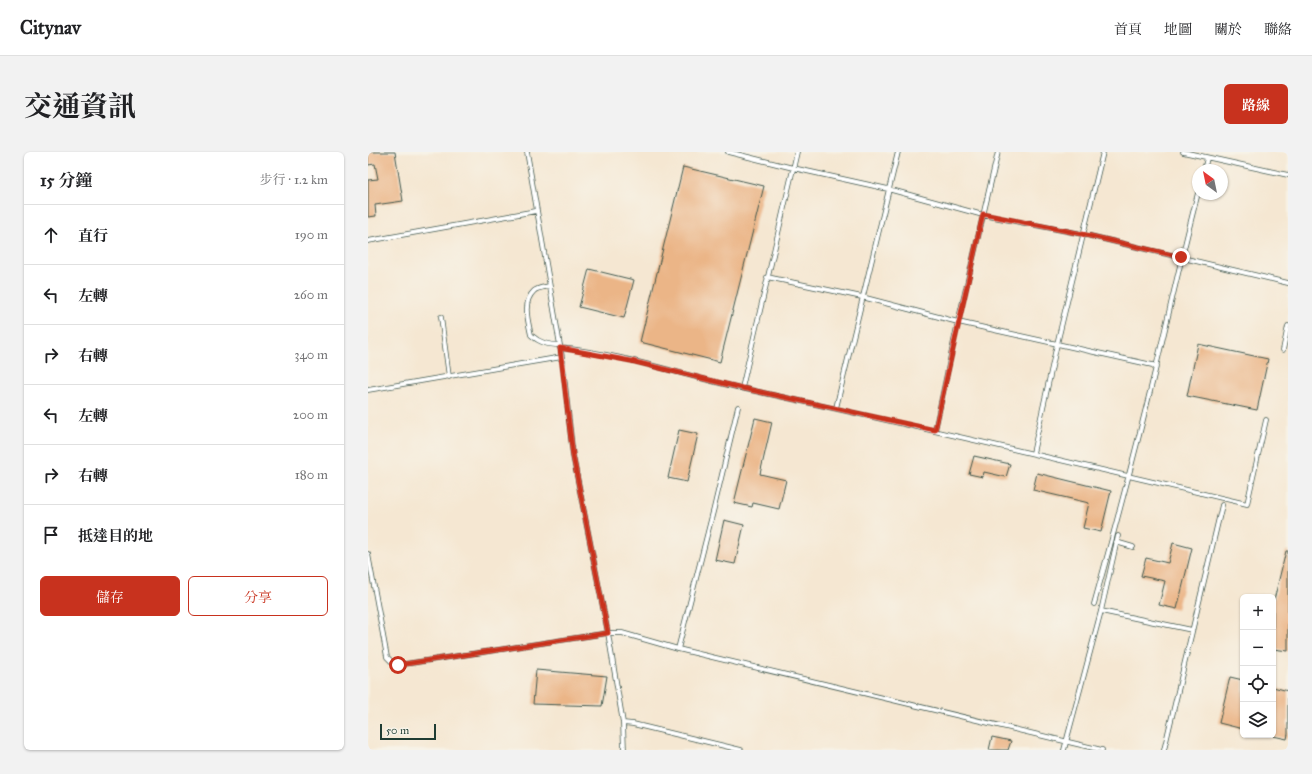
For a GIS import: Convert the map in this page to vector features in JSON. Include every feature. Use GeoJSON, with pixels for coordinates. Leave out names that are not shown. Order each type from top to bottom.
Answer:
{"type":"FeatureCollection","features":[{"type":"Feature","properties":{"kind":"lane"},"geometry":{"type":"LineString","coordinates":[[527,152],[562,357],[573,456],[608,633],[623,723],[624,750]]}},
{"type":"Feature","properties":{"kind":"lane"},"geometry":{"type":"LineString","coordinates":[[728,152],[888,189],[983,214],[1082,234],[1288,283]]}},
{"type":"Feature","properties":{"kind":"lane"},"geometry":{"type":"LineString","coordinates":[[742,388],[797,152]]}},
{"type":"Feature","properties":{"kind":"lane"},"geometry":{"type":"LineString","coordinates":[[836,408],[898,152]]}},
{"type":"Feature","properties":{"kind":"lane"},"geometry":{"type":"LineString","coordinates":[[935,430],[958,322],[998,152]]}},
{"type":"Feature","properties":{"kind":"lane"},"geometry":{"type":"LineString","coordinates":[[1033,453],[1082,234],[1103,152]]}},
{"type":"Feature","properties":{"kind":"lane"},"geometry":{"type":"LineString","coordinates":[[1183,152],[1288,175]]}},
{"type":"Feature","properties":{"kind":"lane"},"geometry":{"type":"LineString","coordinates":[[1206,164],[1207,158]]}},
{"type":"Feature","properties":{"kind":"lane"},"geometry":{"type":"LineString","coordinates":[[1094,604],[1129,477],[1181,257],[1196,200]]}},
{"type":"Feature","properties":{"kind":"lane"},"geometry":{"type":"LineString","coordinates":[[368,241],[536,211]]}},
{"type":"Feature","properties":{"kind":"lane"},"geometry":{"type":"LineString","coordinates":[[767,277],[862,297],[958,322],[1156,366]]}},
{"type":"Feature","properties":{"kind":"lane"},"geometry":{"type":"LineString","coordinates":[[549,286],[534,290],[529,298],[527,310],[532,335],[539,341],[549,345],[631,361],[742,388],[935,430],[1247,504],[1266,420]]}},
{"type":"Feature","properties":{"kind":"lane"},"geometry":{"type":"LineString","coordinates":[[441,317],[449,377]]}},
{"type":"Feature","properties":{"kind":"lane"},"geometry":{"type":"LineString","coordinates":[[1283,350],[1288,326]]}},
{"type":"Feature","properties":{"kind":"lane"},"geometry":{"type":"LineString","coordinates":[[368,390],[562,357]]}},
{"type":"Feature","properties":{"kind":"lane"},"geometry":{"type":"LineString","coordinates":[[678,649],[738,407]]}},
{"type":"Feature","properties":{"kind":"lane"},"geometry":{"type":"LineString","coordinates":[[1164,750],[1222,505]]}},
{"type":"Feature","properties":{"kind":"lane"},"geometry":{"type":"LineString","coordinates":[[1064,750],[1101,611],[1118,536]]}},
{"type":"Feature","properties":{"kind":"lane"},"geometry":{"type":"LineString","coordinates":[[1116,542],[1133,547]]}},
{"type":"Feature","properties":{"kind":"lane"},"geometry":{"type":"LineString","coordinates":[[368,554],[387,657],[398,665],[608,633],[622,633],[678,649],[1102,750]]}},
{"type":"Feature","properties":{"kind":"lane"},"geometry":{"type":"LineString","coordinates":[[1101,611],[1192,630]]}},
{"type":"Feature","properties":{"kind":"lane"},"geometry":{"type":"LineString","coordinates":[[623,723],[633,724],[741,750]]}},
{"type":"Feature","properties":{"kind":"building"},"geometry":{"type":"Polygon","coordinates":[[[368,152],[395,152],[403,201],[375,205],[376,216],[368,217],[368,180],[378,179],[375,164],[368,165],[368,152]]]}},
{"type":"Feature","properties":{"kind":"building"},"geometry":{"type":"Polygon","coordinates":[[[683,167],[764,186],[720,362],[640,342],[683,167]]]}},
{"type":"Feature","properties":{"kind":"building"},"geometry":{"type":"Polygon","coordinates":[[[589,269],[634,280],[624,318],[579,307],[589,269]]]}},
{"type":"Feature","properties":{"kind":"building"},"geometry":{"type":"Polygon","coordinates":[[[1198,344],[1268,359],[1257,410],[1187,396],[1198,344]]]}},
{"type":"Feature","properties":{"kind":"building"},"geometry":{"type":"Polygon","coordinates":[[[755,418],[772,422],[760,474],[786,480],[779,509],[753,503],[752,507],[734,503],[755,418]]]}},
{"type":"Feature","properties":{"kind":"building"},"geometry":{"type":"Polygon","coordinates":[[[679,430],[698,434],[687,482],[668,478],[679,430]]]}},
{"type":"Feature","properties":{"kind":"building"},"geometry":{"type":"Polygon","coordinates":[[[974,456],[1010,464],[1006,477],[984,472],[983,477],[969,474],[974,456]]]}},
{"type":"Feature","properties":{"kind":"building"},"geometry":{"type":"Polygon","coordinates":[[[1037,473],[1111,491],[1101,532],[1083,528],[1089,503],[1033,490],[1037,473]]]}},
{"type":"Feature","properties":{"kind":"building"},"geometry":{"type":"Polygon","coordinates":[[[724,520],[744,525],[735,564],[715,560],[724,520]]]}},
{"type":"Feature","properties":{"kind":"building"},"geometry":{"type":"Polygon","coordinates":[[[1173,543],[1192,548],[1177,609],[1159,605],[1165,581],[1141,576],[1146,558],[1168,563],[1173,543]]]}},
{"type":"Feature","properties":{"kind":"building"},"geometry":{"type":"Polygon","coordinates":[[[1286,551],[1288,551],[1288,651],[1276,649],[1275,594],[1286,551]]]}},
{"type":"Feature","properties":{"kind":"building"},"geometry":{"type":"Polygon","coordinates":[[[536,670],[607,676],[602,706],[533,704],[536,670]]]}},
{"type":"Feature","properties":{"kind":"building"},"geometry":{"type":"Polygon","coordinates":[[[1230,677],[1240,679],[1240,728],[1219,723],[1230,677]]]}},
{"type":"Feature","properties":{"kind":"building"},"geometry":{"type":"Polygon","coordinates":[[[1276,688],[1288,691],[1287,739],[1276,737],[1276,688]]]}},
{"type":"Feature","properties":{"kind":"building"},"geometry":{"type":"Polygon","coordinates":[[[992,737],[1011,741],[1008,750],[989,750],[992,737]]]}},
{"type":"Feature","properties":{"kind":"route"},"geometry":{"type":"LineString","coordinates":[[398,665],[406,665],[608,633],[573,456],[560,348],[631,361],[742,388],[935,430],[983,214],[1082,234],[1181,257]]}}]}
